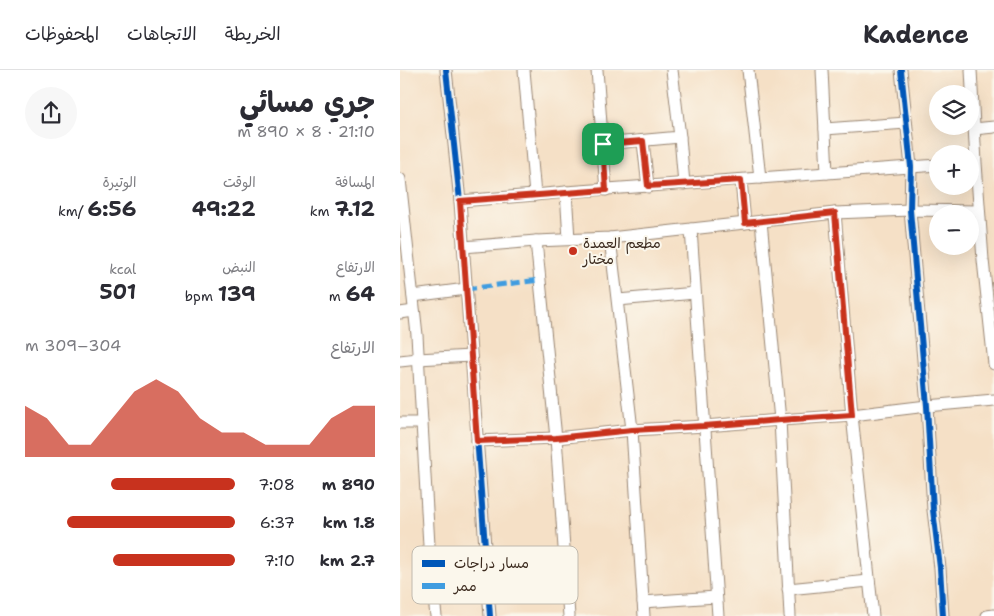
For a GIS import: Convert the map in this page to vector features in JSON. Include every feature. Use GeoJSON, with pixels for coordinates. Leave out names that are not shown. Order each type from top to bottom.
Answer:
{"type":"FeatureCollection","features":[{"type":"Feature","properties":{"kind":"street"},"geometry":{"type":"LineString","coordinates":[[446,70],[460,201],[485,546]]}},
{"type":"Feature","properties":{"kind":"street"},"geometry":{"type":"LineString","coordinates":[[524,70],[535,195]]}},
{"type":"Feature","properties":{"kind":"street"},"geometry":{"type":"LineString","coordinates":[[597,70],[606,190]]}},
{"type":"Feature","properties":{"kind":"street"},"geometry":{"type":"LineString","coordinates":[[672,70],[684,184]]}},
{"type":"Feature","properties":{"kind":"street"},"geometry":{"type":"LineString","coordinates":[[748,70],[760,178]]}},
{"type":"Feature","properties":{"kind":"street"},"geometry":{"type":"LineString","coordinates":[[822,70],[827,173]]}},
{"type":"Feature","properties":{"kind":"street"},"geometry":{"type":"LineString","coordinates":[[901,70],[911,167],[910,210],[943,616]]}},
{"type":"Feature","properties":{"kind":"street"},"geometry":{"type":"LineString","coordinates":[[971,70],[972,85]]}},
{"type":"Feature","properties":{"kind":"street"},"geometry":{"type":"LineString","coordinates":[[825,129],[906,123]]}},
{"type":"Feature","properties":{"kind":"street"},"geometry":{"type":"LineString","coordinates":[[979,129],[994,128]]}},
{"type":"Feature","properties":{"kind":"street"},"geometry":{"type":"LineString","coordinates":[[603,144],[680,138]]}},
{"type":"Feature","properties":{"kind":"street"},"geometry":{"type":"LineString","coordinates":[[643,141],[648,186]]}},
{"type":"Feature","properties":{"kind":"street"},"geometry":{"type":"LineString","coordinates":[[460,201],[929,166]]}},
{"type":"Feature","properties":{"kind":"street"},"geometry":{"type":"LineString","coordinates":[[400,179],[418,359],[429,546]]}},
{"type":"Feature","properties":{"kind":"street"},"geometry":{"type":"LineString","coordinates":[[741,180],[745,223]]}},
{"type":"Feature","properties":{"kind":"street"},"geometry":{"type":"LineString","coordinates":[[566,192],[569,239]]}},
{"type":"Feature","properties":{"kind":"street"},"geometry":{"type":"LineString","coordinates":[[463,247],[536,241],[610,238],[835,213],[929,210]]}},
{"type":"Feature","properties":{"kind":"street"},"geometry":{"type":"LineString","coordinates":[[979,211],[989,272],[994,364]]}},
{"type":"Feature","properties":{"kind":"street"},"geometry":{"type":"LineString","coordinates":[[835,213],[852,415],[873,616]]}},
{"type":"Feature","properties":{"kind":"street"},"geometry":{"type":"LineString","coordinates":[[761,222],[780,420],[790,616]]}},
{"type":"Feature","properties":{"kind":"street"},"geometry":{"type":"LineString","coordinates":[[691,229],[718,616]]}},
{"type":"Feature","properties":{"kind":"street"},"geometry":{"type":"LineString","coordinates":[[610,238],[632,430],[644,616]]}},
{"type":"Feature","properties":{"kind":"street"},"geometry":{"type":"LineString","coordinates":[[536,241],[556,438],[564,546]]}},
{"type":"Feature","properties":{"kind":"street"},"geometry":{"type":"LineString","coordinates":[[413,296],[466,289]]}},
{"type":"Feature","properties":{"kind":"street"},"geometry":{"type":"LineString","coordinates":[[618,300],[695,293]]}},
{"type":"Feature","properties":{"kind":"street"},"geometry":{"type":"LineString","coordinates":[[400,313],[414,311]]}},
{"type":"Feature","properties":{"kind":"street"},"geometry":{"type":"LineString","coordinates":[[400,361],[471,356]]}},
{"type":"Feature","properties":{"kind":"street"},"geometry":{"type":"LineString","coordinates":[[477,441],[556,438],[632,430],[852,415],[994,400]]}},
{"type":"Feature","properties":{"kind":"street"},"geometry":{"type":"LineString","coordinates":[[400,423],[422,423]]}},
{"type":"Feature","properties":{"kind":"street"},"geometry":{"type":"LineString","coordinates":[[788,589],[869,581]]}},
{"type":"Feature","properties":{"kind":"street"},"geometry":{"type":"LineString","coordinates":[[643,602],[716,597]]}},
{"type":"Feature","properties":{"kind":"street"},"geometry":{"type":"LineString","coordinates":[[987,616],[994,615]]}},
{"type":"Feature","properties":{"kind":"marked path"},"geometry":{"type":"LineString","coordinates":[[466,289],[539,280]]}},
{"type":"Feature","properties":{"kind":"cycle path"},"geometry":{"type":"LineString","coordinates":[[446,70],[460,201],[485,546]]}},
{"type":"Feature","properties":{"kind":"cycle path"},"geometry":{"type":"LineString","coordinates":[[901,70],[911,167],[910,210],[943,616]]}},
{"type":"Feature","properties":{"kind":"cycle path"},"geometry":{"type":"LineString","coordinates":[[489,604],[490,616]]}},
{"type":"Feature","properties":{"kind":"place","name":"مطعم العمدة مختار"},"geometry":{"type":"Point","coordinates":[573,251]}},
{"type":"Feature","properties":{"kind":"route"},"geometry":{"type":"LineString","coordinates":[[643,141],[648,186],[741,180],[745,223],[835,213],[852,415],[632,430],[556,438],[477,441],[460,201],[606,190],[603,144],[643,141]]}}]}
